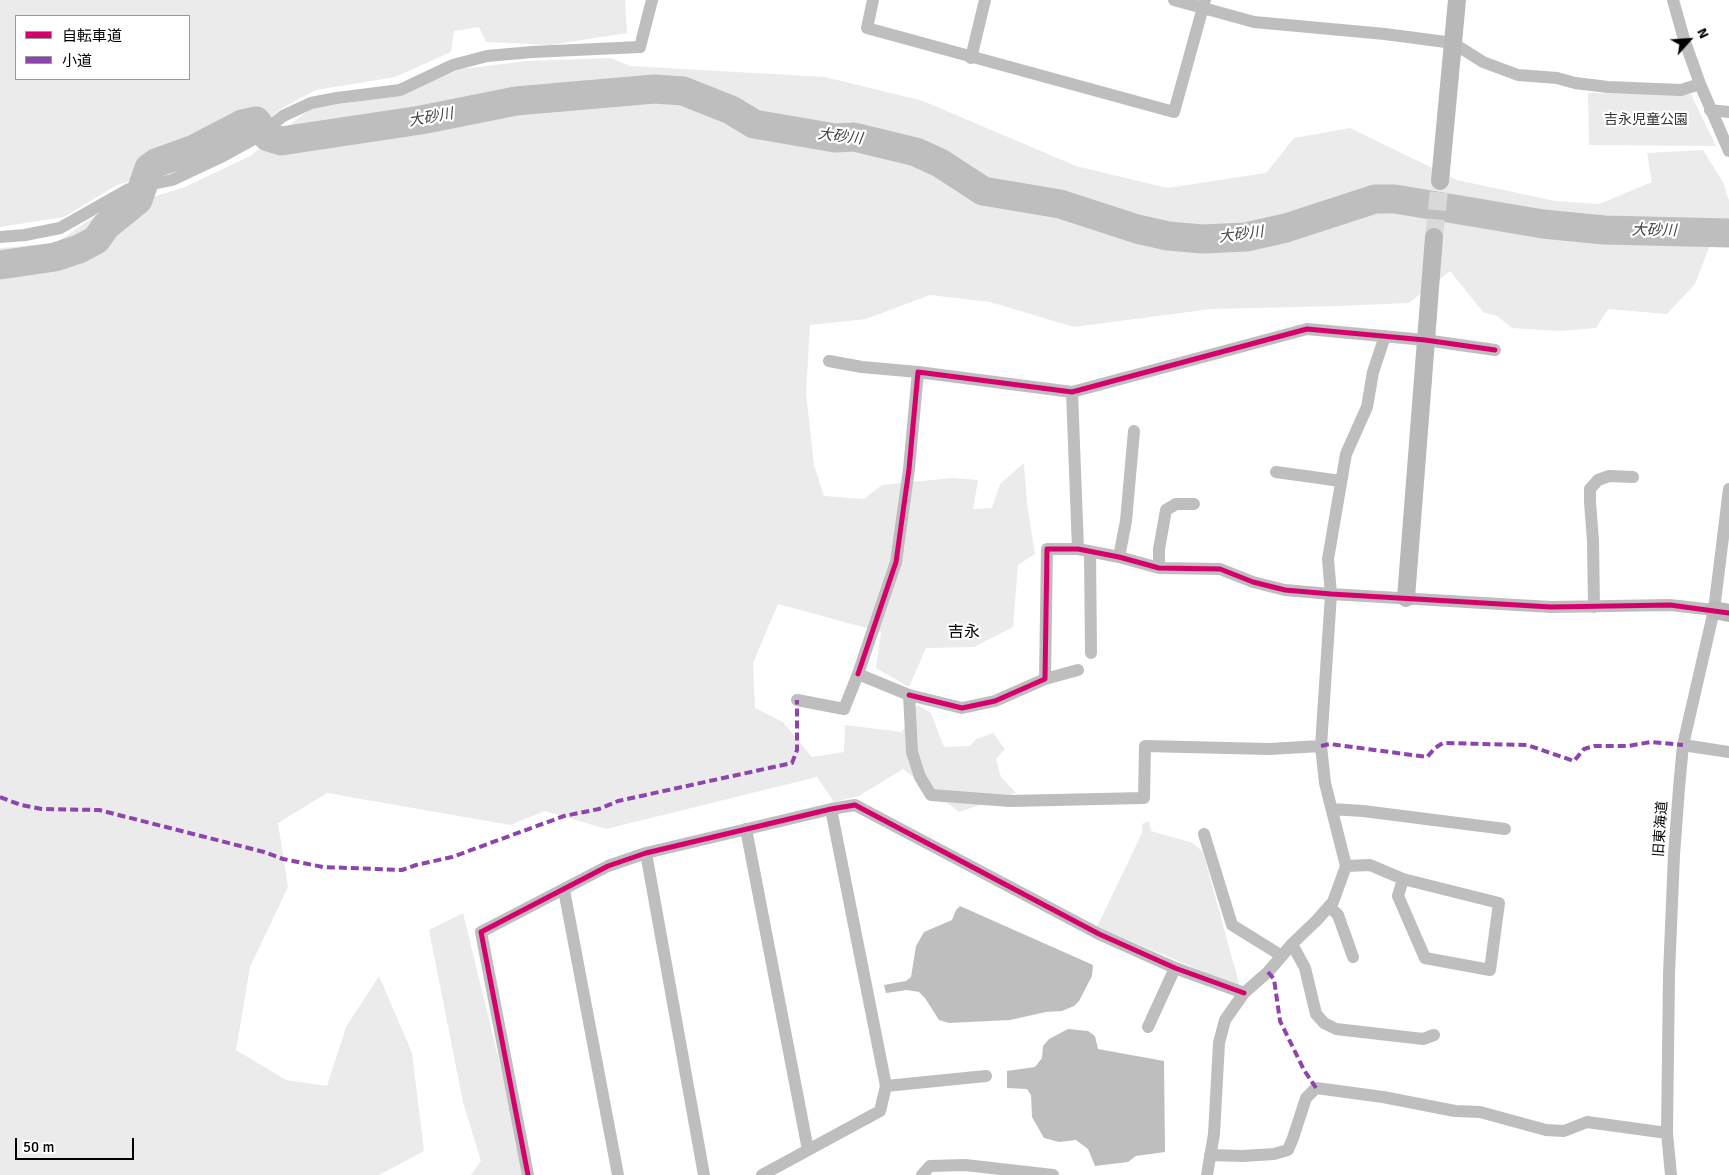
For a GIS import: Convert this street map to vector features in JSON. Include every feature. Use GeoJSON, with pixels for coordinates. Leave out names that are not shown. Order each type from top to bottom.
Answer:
{"type":"FeatureCollection","features":[{"type":"Feature","properties":{"kind":"street"},"geometry":{"type":"LineString","coordinates":[[0,237],[25,235],[60,228],[130,189],[172,180],[254,139],[283,116],[311,103],[400,90],[453,65],[486,56],[640,47],[652,0]]}},
{"type":"Feature","properties":{"kind":"street"},"geometry":{"type":"LineString","coordinates":[[874,0],[866,28],[1174,112],[1204,4]]}},
{"type":"Feature","properties":{"kind":"street"},"geometry":{"type":"LineString","coordinates":[[971,58],[985,0]]}},
{"type":"Feature","properties":{"kind":"street"},"geometry":{"type":"LineString","coordinates":[[1174,0],[1204,4],[1254,22],[1385,34],[1453,43],[1483,62],[1518,75],[1557,78],[1575,83],[1608,87],[1681,90],[1700,84]]}},
{"type":"Feature","properties":{"kind":"street"},"geometry":{"type":"LineString","coordinates":[[1440,181],[1457,0]]}},
{"type":"Feature","properties":{"kind":"street"},"geometry":{"type":"LineString","coordinates":[[1674,0],[1684,39],[1700,84],[1729,151]]}},
{"type":"Feature","properties":{"kind":"street"},"geometry":{"type":"LineString","coordinates":[[1710,110],[1729,112]]}},
{"type":"Feature","properties":{"kind":"street"},"geometry":{"type":"LineString","coordinates":[[1406,598],[1434,236]]}},
{"type":"Feature","properties":{"kind":"street"},"geometry":{"type":"LineString","coordinates":[[829,361],[862,367],[918,372],[1072,392],[1307,328],[1425,340],[1495,350]]}},
{"type":"Feature","properties":{"kind":"street"},"geometry":{"type":"LineString","coordinates":[[1207,1175],[1214,1134],[1218,1042],[1226,1020],[1244,993],[1268,972],[1333,902],[1346,866],[1325,783],[1320,746],[1331,594],[1328,559],[1346,454],[1367,407],[1373,372],[1386,336]]}},
{"type":"Feature","properties":{"kind":"street"},"geometry":{"type":"LineString","coordinates":[[797,700],[844,709],[858,674],[896,562],[909,469],[918,372]]}},
{"type":"Feature","properties":{"kind":"street"},"geometry":{"type":"LineString","coordinates":[[1072,392],[1091,653]]}},
{"type":"Feature","properties":{"kind":"street"},"geometry":{"type":"LineString","coordinates":[[1119,557],[1126,521],[1134,431]]}},
{"type":"Feature","properties":{"kind":"street"},"geometry":{"type":"LineString","coordinates":[[1276,472],[1341,481]]}},
{"type":"Feature","properties":{"kind":"street"},"geometry":{"type":"LineString","coordinates":[[1594,607],[1590,489],[1598,480],[1609,476],[1633,476]]}},
{"type":"Feature","properties":{"kind":"street","name":"旧東海道"},"geometry":{"type":"LineString","coordinates":[[1670,1175],[1667,1133],[1669,974],[1674,856],[1683,745],[1722,611],[1729,489]]}},
{"type":"Feature","properties":{"kind":"street"},"geometry":{"type":"LineString","coordinates":[[1159,568],[1159,549],[1166,510],[1176,504],[1194,504]]}},
{"type":"Feature","properties":{"kind":"street"},"geometry":{"type":"LineString","coordinates":[[1045,679],[1047,549],[1084,550],[1159,568],[1220,569],[1253,582],[1285,590],[1551,607],[1670,605],[1722,611]]}},
{"type":"Feature","properties":{"kind":"street"},"geometry":{"type":"LineString","coordinates":[[858,674],[909,695],[962,708],[995,701],[1045,679],[1078,670]]}},
{"type":"Feature","properties":{"kind":"street"},"geometry":{"type":"LineString","coordinates":[[909,695],[912,752],[920,776],[931,795],[1010,801],[1144,798],[1145,746],[1269,749],[1320,746]]}},
{"type":"Feature","properties":{"kind":"street"},"geometry":{"type":"LineString","coordinates":[[1683,745],[1729,752]]}},
{"type":"Feature","properties":{"kind":"street"},"geometry":{"type":"LineString","coordinates":[[528,1175],[481,932],[608,866],[646,853],[831,808],[855,805],[1099,934],[1174,968],[1244,993]]}},
{"type":"Feature","properties":{"kind":"street"},"geometry":{"type":"LineString","coordinates":[[762,1175],[880,1111],[886,1086],[831,808]]}},
{"type":"Feature","properties":{"kind":"street"},"geometry":{"type":"LineString","coordinates":[[1332,809],[1363,811],[1505,829]]}},
{"type":"Feature","properties":{"kind":"street"},"geometry":{"type":"LineString","coordinates":[[746,829],[808,1150]]}},
{"type":"Feature","properties":{"kind":"street"},"geometry":{"type":"LineString","coordinates":[[1204,834],[1232,925],[1282,956]]}},
{"type":"Feature","properties":{"kind":"street"},"geometry":{"type":"LineString","coordinates":[[646,853],[704,1175]]}},
{"type":"Feature","properties":{"kind":"street"},"geometry":{"type":"LineString","coordinates":[[1346,866],[1370,866],[1403,879],[1499,903],[1490,970],[1426,958],[1398,896],[1403,879]]}},
{"type":"Feature","properties":{"kind":"street"},"geometry":{"type":"LineString","coordinates":[[564,890],[618,1175]]}},
{"type":"Feature","properties":{"kind":"street"},"geometry":{"type":"LineString","coordinates":[[1329,906],[1338,915],[1353,957]]}},
{"type":"Feature","properties":{"kind":"street"},"geometry":{"type":"LineString","coordinates":[[1292,944],[1305,968],[1316,1014],[1324,1023],[1336,1029],[1422,1039],[1434,1035]]}},
{"type":"Feature","properties":{"kind":"street"},"geometry":{"type":"LineString","coordinates":[[1148,1027],[1174,968]]}},
{"type":"Feature","properties":{"kind":"street"},"geometry":{"type":"LineString","coordinates":[[886,1086],[986,1076]]}},
{"type":"Feature","properties":{"kind":"street"},"geometry":{"type":"LineString","coordinates":[[1210,1155],[1274,1154],[1288,1150],[1306,1098],[1316,1088],[1383,1097],[1455,1111],[1480,1112],[1546,1130],[1564,1131],[1587,1122],[1667,1133]]}},
{"type":"Feature","properties":{"kind":"street"},"geometry":{"type":"LineString","coordinates":[[922,1175],[930,1166],[965,1165],[1053,1175]]}},
{"type":"Feature","properties":{"kind":"green space"},"geometry":{"type":"Polygon","coordinates":[[[0,0],[625,0],[627,33],[550,45],[486,42],[479,27],[454,31],[451,52],[395,77],[316,90],[282,108],[243,139],[179,167],[117,185],[64,217],[0,227],[0,0]]]}},
{"type":"Feature","properties":{"kind":"green space"},"geometry":{"type":"Polygon","coordinates":[[[611,58],[630,66],[825,77],[923,101],[1076,166],[1167,188],[1266,173],[1294,138],[1350,128],[1457,180],[1555,201],[1599,204],[1652,182],[1647,153],[1703,150],[1723,182],[1729,201],[1729,236],[1709,248],[1695,284],[1667,314],[1608,309],[1596,328],[1559,331],[1512,328],[1497,316],[1483,312],[1450,271],[1409,303],[1211,309],[1074,327],[990,302],[930,295],[866,319],[810,325],[806,393],[814,465],[824,496],[864,499],[882,485],[952,478],[978,480],[973,509],[992,508],[1000,484],[1024,463],[1027,504],[1035,554],[1018,565],[1013,627],[974,647],[926,648],[909,687],[876,668],[881,632],[778,604],[753,663],[755,708],[783,722],[812,757],[844,752],[845,725],[902,732],[917,705],[931,713],[944,747],[970,746],[976,739],[993,733],[1005,749],[996,759],[1001,777],[1016,793],[959,812],[903,769],[859,796],[834,802],[817,777],[606,829],[545,811],[510,825],[327,793],[278,823],[288,887],[250,967],[236,1050],[286,1080],[327,1086],[346,1027],[379,976],[412,1053],[424,1151],[379,1175],[0,1175],[0,248],[56,243],[98,214],[185,187],[250,156],[310,109],[398,95],[461,69],[528,61],[611,58]]]}},
{"type":"Feature","properties":{"kind":"green space","name":"吉永児童公園"},"geometry":{"type":"Polygon","coordinates":[[[1588,93],[1691,94],[1716,146],[1589,145],[1588,93]]]}},
{"type":"Feature","properties":{"kind":"green space"},"geometry":{"type":"Polygon","coordinates":[[[1149,821],[1151,831],[1193,843],[1203,852],[1240,987],[1097,927],[1142,833],[1142,824],[1149,821]]]}},
{"type":"Feature","properties":{"kind":"green space"},"geometry":{"type":"Polygon","coordinates":[[[463,913],[527,1175],[471,1175],[481,1161],[463,1102],[429,930],[463,913]]]}},
{"type":"Feature","properties":{"kind":"shaded area"},"geometry":{"type":"Polygon","coordinates":[[[960,906],[1093,965],[1092,976],[1079,1001],[1074,1006],[1062,1011],[1046,1012],[1010,1020],[949,1023],[939,1020],[919,992],[907,990],[886,993],[884,985],[906,981],[911,977],[916,946],[924,932],[952,920],[960,906]]]}},
{"type":"Feature","properties":{"kind":"shaded area"},"geometry":{"type":"Polygon","coordinates":[[[1068,1029],[1088,1031],[1095,1036],[1098,1049],[1164,1061],[1165,1152],[1136,1156],[1128,1162],[1095,1166],[1088,1149],[1076,1140],[1059,1142],[1044,1138],[1032,1117],[1031,1095],[1027,1089],[1007,1088],[1007,1071],[1035,1067],[1042,1058],[1043,1046],[1049,1039],[1068,1029]]]}},
{"type":"Feature","properties":{"kind":"waterway","name":"大砂川"},"geometry":{"type":"LineString","coordinates":[[0,265],[55,257],[79,249],[96,240],[106,226],[138,200],[149,168],[156,163],[192,150],[242,124],[256,121],[268,137],[281,141],[421,120],[516,101],[654,89],[683,91],[731,110],[754,124],[835,138],[854,137],[916,152],[940,163],[983,191],[1060,204],[1137,229],[1168,236],[1203,239],[1246,237],[1286,228],[1375,199],[1395,199],[1543,224],[1604,230],[1729,233]]}},
{"type":"Feature","properties":{"kind":"tunnel"},"geometry":{"type":"LineString","coordinates":[[1434,237],[1440,181]]}},
{"type":"Feature","properties":{"kind":"marked path"},"geometry":{"type":"LineString","coordinates":[[0,797],[21,805],[42,809],[99,810],[264,852],[283,859],[323,867],[402,870],[452,857],[564,816],[599,809],[618,801],[792,763],[797,750],[797,700]]}},
{"type":"Feature","properties":{"kind":"marked path"},"geometry":{"type":"LineString","coordinates":[[1321,746],[1330,744],[1427,757],[1435,748],[1443,743],[1527,745],[1574,761],[1584,749],[1594,746],[1628,746],[1651,742],[1683,745]]}},
{"type":"Feature","properties":{"kind":"marked path"},"geometry":{"type":"LineString","coordinates":[[1268,972],[1274,979],[1280,1021],[1304,1070],[1316,1088]]}},
{"type":"Feature","properties":{"kind":"cycle path"},"geometry":{"type":"LineString","coordinates":[[858,674],[896,562],[909,469],[918,372],[1072,392],[1307,329],[1425,340],[1495,350]]}},
{"type":"Feature","properties":{"kind":"cycle path"},"geometry":{"type":"LineString","coordinates":[[909,695],[962,708],[995,701],[1045,679],[1047,549],[1078,549],[1119,557],[1159,568],[1220,569],[1253,582],[1285,590],[1551,607],[1670,605],[1729,613]]}},
{"type":"Feature","properties":{"kind":"cycle path"},"geometry":{"type":"LineString","coordinates":[[528,1175],[481,932],[608,866],[646,853],[855,805],[1099,934],[1175,968],[1244,993]]}},
{"type":"Feature","properties":{"kind":"district","name":"吉永"},"geometry":{"type":"Point","coordinates":[964,633]}}]}
